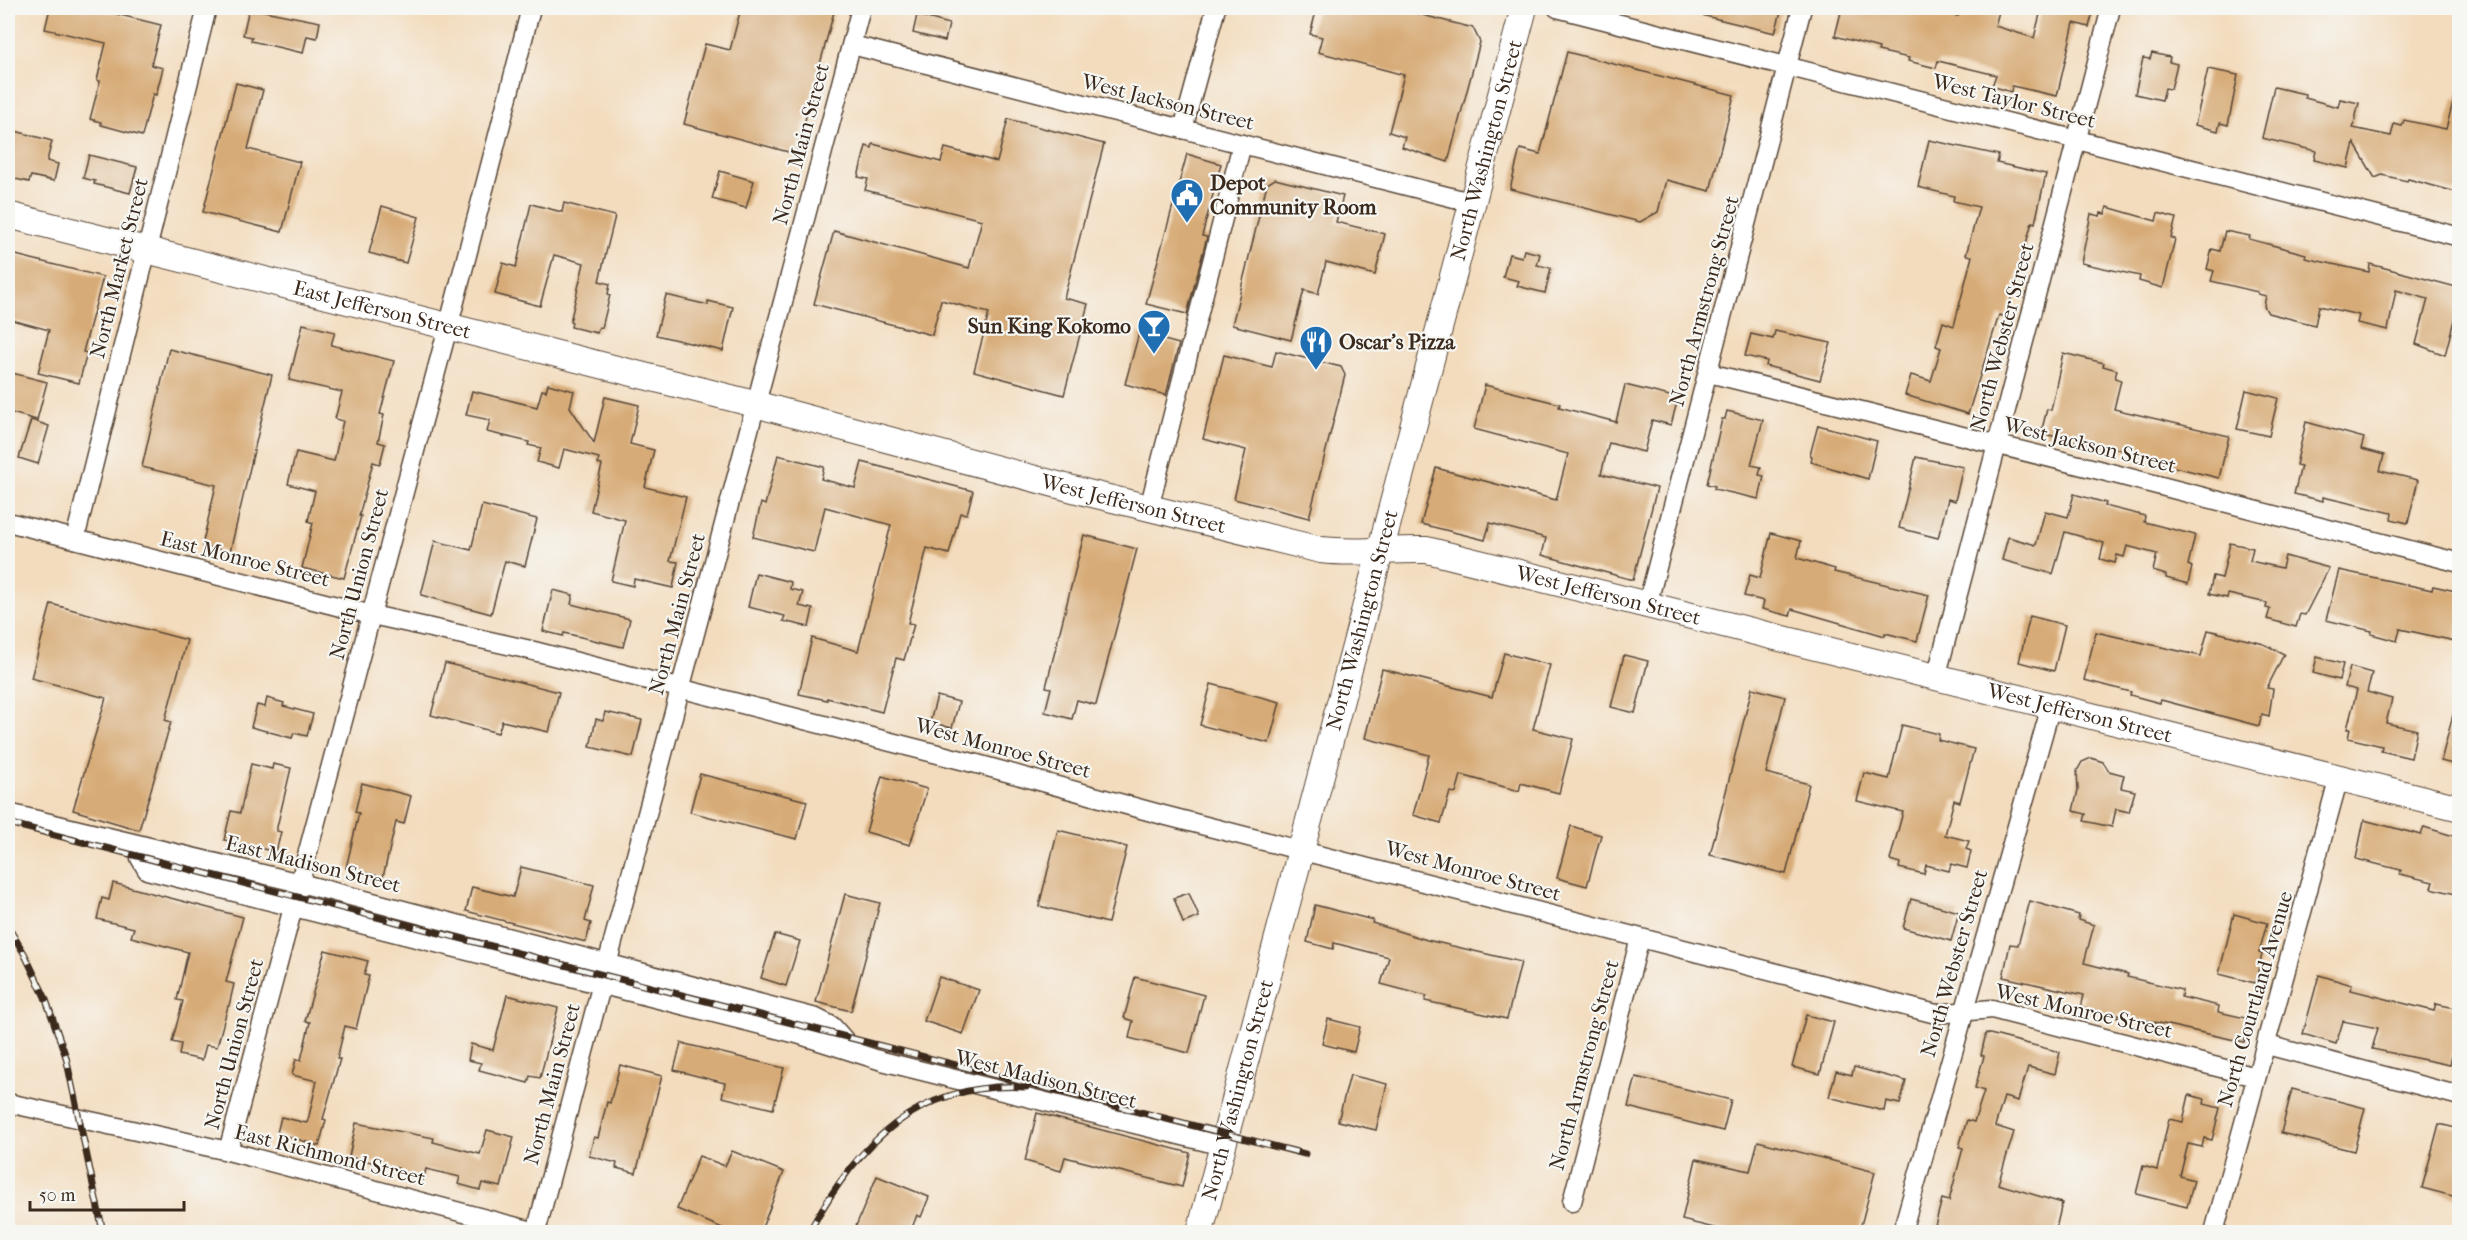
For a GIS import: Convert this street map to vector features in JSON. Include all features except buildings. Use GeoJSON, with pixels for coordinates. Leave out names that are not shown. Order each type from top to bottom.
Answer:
{"type":"FeatureCollection","features":[{"type":"Feature","properties":{"kind":"street","name":"North Market Street"},"geometry":{"type":"LineString","coordinates":[[75,539],[207,8]]}},
{"type":"Feature","properties":{"kind":"street","name":"North Union Street"},"geometry":{"type":"LineString","coordinates":[[228,1151],[372,615],[531,8]]}},
{"type":"Feature","properties":{"kind":"street","name":"North Main Street"},"geometry":{"type":"LineString","coordinates":[[536,1232],[861,8]]}},
{"type":"Feature","properties":{"kind":"street"},"geometry":{"type":"LineString","coordinates":[[1183,129],[1216,8]]}},
{"type":"Feature","properties":{"kind":"street","name":"North Washington Street"},"geometry":{"type":"LineString","coordinates":[[1200,1233],[1524,8]]}},
{"type":"Feature","properties":{"kind":"street","name":"West Taylor Street"},"geometry":{"type":"LineString","coordinates":[[1557,8],[2460,237]]}},
{"type":"Feature","properties":{"kind":"street","name":"North Armstrong Street"},"geometry":{"type":"LineString","coordinates":[[1647,606],[1803,8]]}},
{"type":"Feature","properties":{"kind":"street","name":"North Webster Street"},"geometry":{"type":"LineString","coordinates":[[1936,678],[2111,8]]}},
{"type":"Feature","properties":{"kind":"street","name":"West Jackson Street"},"geometry":{"type":"LineString","coordinates":[[852,45],[1474,203]]}},
{"type":"Feature","properties":{"kind":"street"},"geometry":{"type":"LineString","coordinates":[[1149,508],[1242,144]]}},
{"type":"Feature","properties":{"kind":"street","name":"East Jefferson Street"},"geometry":{"type":"LineString","coordinates":[[8,215],[755,404]]}},
{"type":"Feature","properties":{"kind":"street","name":"West Jackson Street"},"geometry":{"type":"LineString","coordinates":[[1709,373],[2460,563]]}},
{"type":"Feature","properties":{"kind":"street","name":"West Jefferson Street"},"geometry":{"type":"LineString","coordinates":[[755,404],[1149,508],[1321,550],[1346,553],[1381,549],[1427,550],[2460,808]]}},
{"type":"Feature","properties":{"kind":"street","name":"East Monroe Street"},"geometry":{"type":"LineString","coordinates":[[8,522],[372,615],[526,649],[681,688]]}},
{"type":"Feature","properties":{"kind":"street","name":"West Monroe Street"},"geometry":{"type":"LineString","coordinates":[[681,688],[1936,1014],[1992,1009],[2256,1077]]}},
{"type":"Feature","properties":{"kind":"street","name":"North Webster Street"},"geometry":{"type":"LineString","coordinates":[[1902,1233],[2051,706]]}},
{"type":"Feature","properties":{"kind":"street","name":"North Courtland Avenue"},"geometry":{"type":"LineString","coordinates":[[2214,1233],[2340,777]]}},
{"type":"Feature","properties":{"kind":"street","name":"East Madison Street"},"geometry":{"type":"LineString","coordinates":[[8,813],[142,852],[300,883],[608,963]]}},
{"type":"Feature","properties":{"kind":"street","name":"East Madison Street"},"geometry":{"type":"LineString","coordinates":[[142,852],[147,870],[602,984]]}},
{"type":"Feature","properties":{"kind":"street","name":"North Armstrong Street"},"geometry":{"type":"LineString","coordinates":[[1572,1202],[1640,938]]}},
{"type":"Feature","properties":{"kind":"street"},"geometry":{"type":"LineString","coordinates":[[608,963],[821,1019],[832,1026],[853,1052]]}},
{"type":"Feature","properties":{"kind":"street","name":"West Madison Street"},"geometry":{"type":"LineString","coordinates":[[602,984],[797,1034],[853,1052],[1222,1146]]}},
{"type":"Feature","properties":{"kind":"street"},"geometry":{"type":"LineString","coordinates":[[2267,1045],[2460,1096]]}},
{"type":"Feature","properties":{"kind":"street","name":"East Richmond Street"},"geometry":{"type":"LineString","coordinates":[[8,1106],[228,1151],[536,1232]]}},
{"type":"Feature","properties":{"kind":"railway"},"geometry":{"type":"LineString","coordinates":[[8,823],[1305,1154]]}},
{"type":"Feature","properties":{"kind":"railway"},"geometry":{"type":"LineString","coordinates":[[8,927],[24,953],[45,997],[66,1057],[103,1232]]}},
{"type":"Feature","properties":{"kind":"railway"},"geometry":{"type":"LineString","coordinates":[[809,1232],[848,1171],[870,1146],[895,1124],[922,1107],[953,1095],[987,1088],[1026,1087]]}},
{"type":"Feature","properties":{"kind":"place","name":"Depot Community Room"},"geometry":{"type":"Point","coordinates":[1187,224]}},
{"type":"Feature","properties":{"kind":"place","name":"Sun King Kokomo"},"geometry":{"type":"Point","coordinates":[1154,355]}},
{"type":"Feature","properties":{"kind":"place","name":"Oscar's Pizza"},"geometry":{"type":"Point","coordinates":[1316,371]}}]}
